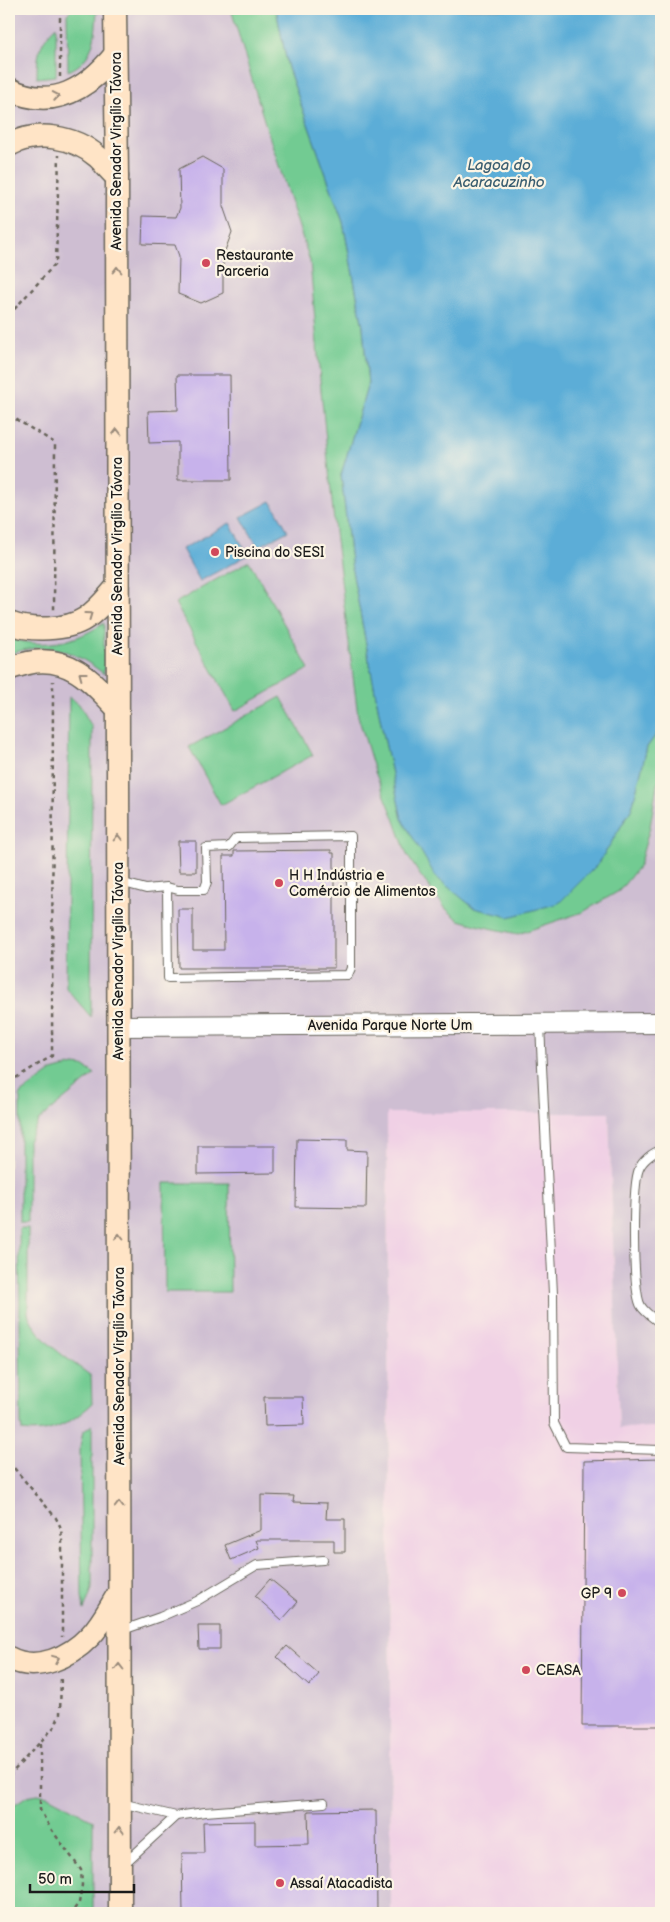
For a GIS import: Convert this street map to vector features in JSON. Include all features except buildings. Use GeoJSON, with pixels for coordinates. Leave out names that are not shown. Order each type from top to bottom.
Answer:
{"type":"FeatureCollection","features":[{"type":"Feature","properties":{"kind":"main road","name":"Avenida Senador Virgílio Távora"},"geometry":{"type":"LineString","coordinates":[[115,9],[117,177],[118,1631],[120,1913]]}},
{"type":"Feature","properties":{"kind":"main road"},"geometry":{"type":"LineString","coordinates":[[9,89],[28,96],[53,98],[60,96],[87,84],[101,72],[115,55]]}},
{"type":"Feature","properties":{"kind":"main road"},"geometry":{"type":"LineString","coordinates":[[9,145],[18,140],[42,136],[60,139],[80,146],[97,156],[117,177]]}},
{"type":"Feature","properties":{"kind":"main road"},"geometry":{"type":"LineString","coordinates":[[9,623],[27,628],[53,628],[84,619],[96,610],[117,588]]}},
{"type":"Feature","properties":{"kind":"main road"},"geometry":{"type":"LineString","coordinates":[[9,669],[33,662],[62,663],[78,672],[100,690],[117,708]]}},
{"type":"Feature","properties":{"kind":"main road"},"geometry":{"type":"LineString","coordinates":[[9,1658],[14,1661],[31,1664],[48,1662],[62,1657],[79,1646],[91,1635],[119,1593]]}},
{"type":"Feature","properties":{"kind":"street","name":"Avenida Parque Norte Um"},"geometry":{"type":"LineString","coordinates":[[119,1026],[661,1023]]}},
{"type":"Feature","properties":{"kind":"lane"},"geometry":{"type":"LineString","coordinates":[[118,882],[146,889],[166,887],[178,890],[204,890],[206,882],[206,848],[229,847],[236,838],[351,836],[352,968],[348,974],[168,978],[166,887]]}},
{"type":"Feature","properties":{"kind":"lane"},"geometry":{"type":"LineString","coordinates":[[540,1024],[552,1294],[554,1423],[566,1447],[661,1450]]}},
{"type":"Feature","properties":{"kind":"lane"},"geometry":{"type":"LineString","coordinates":[[661,1150],[646,1159],[639,1169],[635,1185],[634,1220],[636,1289],[641,1306],[661,1324]]}},
{"type":"Feature","properties":{"kind":"lane"},"geometry":{"type":"LineString","coordinates":[[118,1631],[160,1617],[197,1601],[257,1565],[323,1560]]}},
{"type":"Feature","properties":{"kind":"lane"},"geometry":{"type":"LineString","coordinates":[[119,1803],[176,1816],[324,1803]]}},
{"type":"Feature","properties":{"kind":"lane"},"geometry":{"type":"LineString","coordinates":[[120,1870],[176,1816]]}},
{"type":"Feature","properties":{"kind":"path"},"geometry":{"type":"LineString","coordinates":[[60,9],[60,96]]}},
{"type":"Feature","properties":{"kind":"path"},"geometry":{"type":"LineString","coordinates":[[9,315],[56,263],[60,139]]}},
{"type":"Feature","properties":{"kind":"path"},"geometry":{"type":"LineString","coordinates":[[9,415],[55,443],[53,628]]}},
{"type":"Feature","properties":{"kind":"path"},"geometry":{"type":"LineString","coordinates":[[9,1082],[52,1056],[53,662]]}},
{"type":"Feature","properties":{"kind":"path"},"geometry":{"type":"LineString","coordinates":[[9,1462],[56,1518],[60,1528],[62,1550],[60,1714],[55,1726],[9,1776]]}},
{"type":"Feature","properties":{"kind":"path"},"geometry":{"type":"LineString","coordinates":[[40,1742],[40,1810],[51,1829],[81,1870],[82,1885],[79,1903],[71,1913]]}},
{"type":"Feature","properties":{"kind":"shaded area"},"geometry":{"type":"Polygon","coordinates":[[[9,9],[661,9],[661,1427],[619,1428],[609,1113],[387,1113],[391,1913],[9,1913],[9,9]]]}},
{"type":"Feature","properties":{"kind":"shaded area","name":"CEASA"},"geometry":{"type":"Polygon","coordinates":[[[387,1113],[609,1113],[619,1427],[661,1427],[661,1913],[391,1913],[387,1113]]]}},
{"type":"Feature","properties":{"kind":"green space"},"geometry":{"type":"Polygon","coordinates":[[[72,9],[97,9],[97,18],[95,37],[89,53],[77,66],[68,71],[67,14],[72,9]]]}},
{"type":"Feature","properties":{"kind":"green space"},"geometry":{"type":"Polygon","coordinates":[[[231,9],[276,9],[288,68],[343,222],[363,327],[368,384],[341,475],[352,570],[382,728],[402,819],[599,863],[632,808],[647,747],[661,728],[661,778],[657,784],[650,827],[639,866],[619,891],[583,912],[518,934],[459,920],[446,909],[407,855],[375,772],[358,716],[335,532],[310,261],[264,120],[231,9]]]}},
{"type":"Feature","properties":{"kind":"green space"},"geometry":{"type":"Polygon","coordinates":[[[56,26],[56,76],[37,78],[40,49],[56,26]]]}},
{"type":"Feature","properties":{"kind":"green space"},"geometry":{"type":"Polygon","coordinates":[[[249,561],[309,669],[235,711],[175,603],[249,561]]]}},
{"type":"Feature","properties":{"kind":"green space"},"geometry":{"type":"Polygon","coordinates":[[[104,623],[104,674],[81,658],[59,650],[36,648],[9,654],[9,638],[34,643],[58,642],[82,635],[104,623]]]}},
{"type":"Feature","properties":{"kind":"green space"},"geometry":{"type":"Polygon","coordinates":[[[69,697],[79,704],[92,727],[91,1017],[66,988],[69,697]]]}},
{"type":"Feature","properties":{"kind":"green space"},"geometry":{"type":"Polygon","coordinates":[[[281,697],[313,755],[221,805],[189,747],[281,697]]]}},
{"type":"Feature","properties":{"kind":"green space"},"geometry":{"type":"Polygon","coordinates":[[[74,1065],[83,1066],[95,1074],[39,1120],[28,1141],[28,1222],[20,1222],[20,1094],[52,1071],[74,1065]]]}},
{"type":"Feature","properties":{"kind":"green space"},"geometry":{"type":"Polygon","coordinates":[[[164,1183],[229,1183],[230,1292],[165,1292],[164,1183]]]}},
{"type":"Feature","properties":{"kind":"green space"},"geometry":{"type":"Polygon","coordinates":[[[19,1228],[28,1228],[28,1313],[39,1333],[46,1341],[91,1376],[92,1404],[76,1417],[60,1426],[32,1432],[22,1431],[21,1423],[19,1228]]]}},
{"type":"Feature","properties":{"kind":"green space"},"geometry":{"type":"Polygon","coordinates":[[[92,1425],[92,1589],[84,1610],[82,1596],[80,1446],[83,1432],[92,1425]]]}},
{"type":"Feature","properties":{"kind":"green space"},"geometry":{"type":"Polygon","coordinates":[[[38,1794],[48,1796],[93,1820],[93,1913],[9,1913],[9,1808],[27,1796],[38,1794]]]}},
{"type":"Feature","properties":{"kind":"water","name":"Lagoa do Acaracuzinho"},"geometry":{"type":"Polygon","coordinates":[[[276,9],[661,9],[661,728],[647,747],[632,808],[599,863],[559,903],[509,917],[474,908],[436,877],[402,819],[382,728],[352,570],[341,475],[368,384],[363,327],[343,222],[288,68],[276,9]]]}},
{"type":"Feature","properties":{"kind":"water"},"geometry":{"type":"Polygon","coordinates":[[[271,501],[288,531],[258,547],[241,517],[271,501]]]}},
{"type":"Feature","properties":{"kind":"water","name":"Piscina do SESI"},"geometry":{"type":"Polygon","coordinates":[[[230,523],[248,555],[200,581],[182,549],[230,523]]]}},
{"type":"Feature","properties":{"kind":"place","name":"Restaurante Parceria"},"geometry":{"type":"Point","coordinates":[206,263]}},
{"type":"Feature","properties":{"kind":"place","name":"Piscina do SESI"},"geometry":{"type":"Point","coordinates":[215,552]}},
{"type":"Feature","properties":{"kind":"place","name":"H H Indústria e Comércio de Alimentos"},"geometry":{"type":"Point","coordinates":[279,883]}},
{"type":"Feature","properties":{"kind":"place","name":"GP 9"},"geometry":{"type":"Point","coordinates":[622,1593]}},
{"type":"Feature","properties":{"kind":"place","name":"CEASA"},"geometry":{"type":"Point","coordinates":[526,1670]}},
{"type":"Feature","properties":{"kind":"place","name":"Assaí Atacadista"},"geometry":{"type":"Point","coordinates":[280,1883]}}]}
